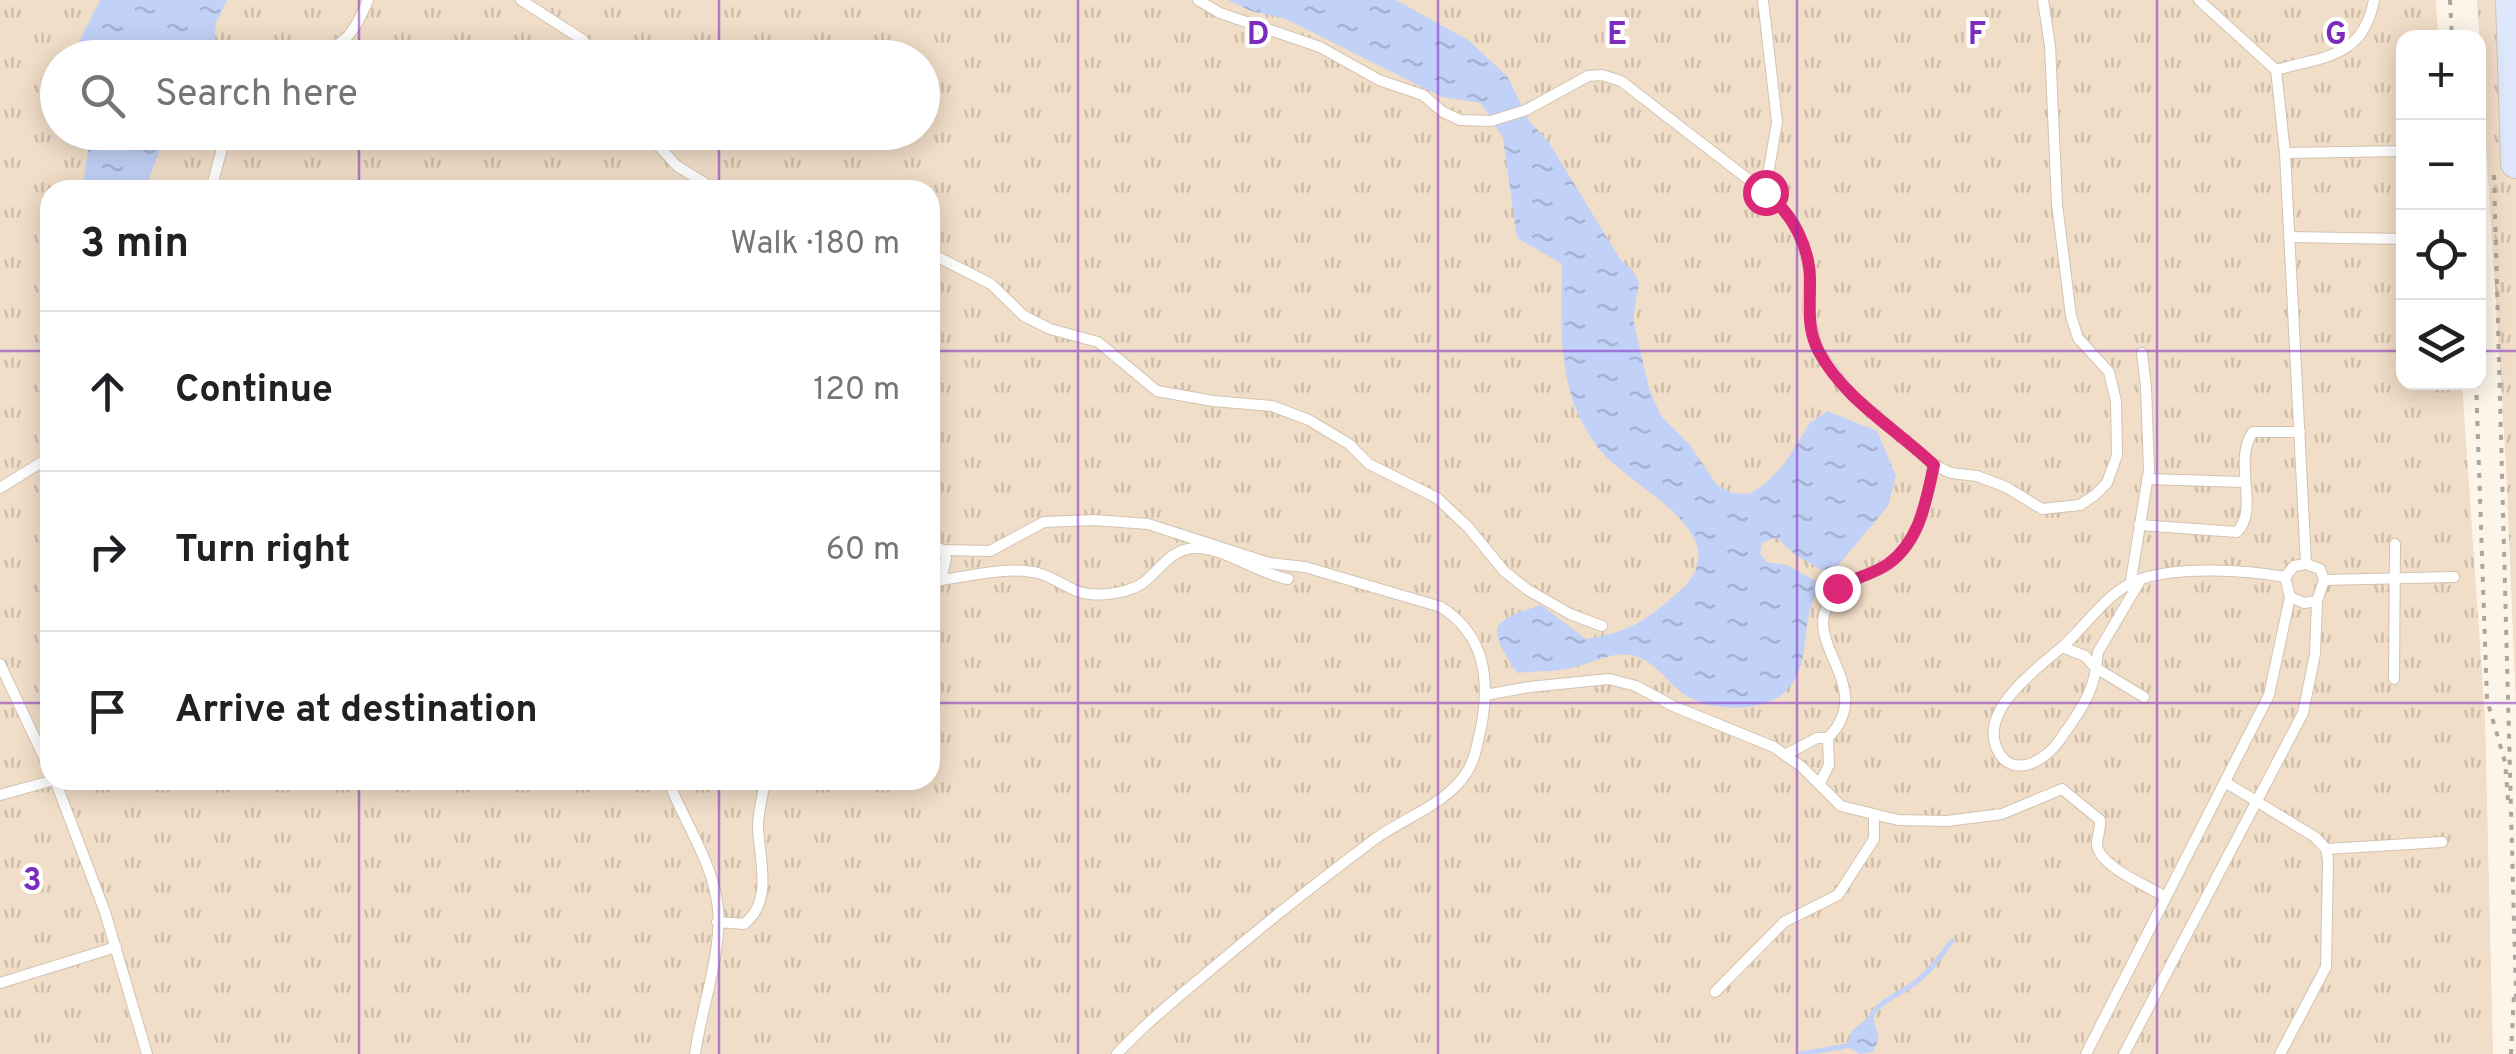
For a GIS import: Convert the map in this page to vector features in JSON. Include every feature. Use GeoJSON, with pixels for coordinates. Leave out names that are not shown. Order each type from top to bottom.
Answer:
{"type":"FeatureCollection","features":[{"type":"Feature","properties":{"kind":"main road"},"geometry":{"type":"LineString","coordinates":[[2505,170],[2511,0]]}},
{"type":"Feature","properties":{"kind":"lane"},"geometry":{"type":"LineString","coordinates":[[344,40],[354,32],[368,0]]}},
{"type":"Feature","properties":{"kind":"lane"},"geometry":{"type":"LineString","coordinates":[[521,0],[584,40]]}},
{"type":"Feature","properties":{"kind":"lane"},"geometry":{"type":"LineString","coordinates":[[1198,0],[1220,14],[1320,47],[1379,80],[1423,95],[1460,120],[1491,121],[1526,110],[1588,76],[1602,75],[1621,81],[1779,203],[1796,226],[1810,270],[1810,330],[1817,349],[1850,393],[1934,465],[1951,473],[1977,476],[2006,487],[2042,509],[2054,509],[2080,505],[2106,484],[2117,455],[2116,401],[2109,372],[2078,338],[2062,267],[2050,46],[2043,0]]}},
{"type":"Feature","properties":{"kind":"lane"},"geometry":{"type":"LineString","coordinates":[[1764,0],[1777,122],[1765,192]]}},
{"type":"Feature","properties":{"kind":"lane"},"geometry":{"type":"LineString","coordinates":[[2199,0],[2276,70],[2285,153],[2306,564]]}},
{"type":"Feature","properties":{"kind":"lane"},"geometry":{"type":"LineString","coordinates":[[2276,70],[2349,49],[2365,29],[2374,0]]}},
{"type":"Feature","properties":{"kind":"lane"},"geometry":{"type":"LineString","coordinates":[[214,180],[221,150]]}},
{"type":"Feature","properties":{"kind":"lane"},"geometry":{"type":"LineString","coordinates":[[662,150],[677,166],[700,180]]}},
{"type":"Feature","properties":{"kind":"lane"},"geometry":{"type":"LineString","coordinates":[[2285,153],[2396,151]]}},
{"type":"Feature","properties":{"kind":"lane"},"geometry":{"type":"LineString","coordinates":[[2290,237],[2396,240]]}},
{"type":"Feature","properties":{"kind":"lane"},"geometry":{"type":"LineString","coordinates":[[940,258],[990,284],[1024,316],[1050,329],[1098,342],[1157,392],[1272,406],[1309,420],[1349,444],[1369,464],[1437,498],[1468,527],[1504,571],[1528,590],[1570,614],[1602,626]]}},
{"type":"Feature","properties":{"kind":"lane"},"geometry":{"type":"LineString","coordinates":[[2130,586],[2147,480],[2142,352]]}},
{"type":"Feature","properties":{"kind":"lane"},"geometry":{"type":"LineString","coordinates":[[2140,525],[2237,532],[2244,525],[2246,441],[2253,432],[2300,432]]}},
{"type":"Feature","properties":{"kind":"lane"},"geometry":{"type":"LineString","coordinates":[[0,488],[40,464]]}},
{"type":"Feature","properties":{"kind":"lane"},"geometry":{"type":"LineString","coordinates":[[1820,783],[1829,764],[1828,738],[1840,720],[1845,702],[1840,674],[1822,630],[1827,605],[1837,588],[1887,565],[1906,547],[1924,512],[1934,465]]}},
{"type":"Feature","properties":{"kind":"lane"},"geometry":{"type":"LineString","coordinates":[[2147,480],[2244,482]]}},
{"type":"Feature","properties":{"kind":"lane"},"geometry":{"type":"LineString","coordinates":[[940,549],[990,551],[1044,522],[1148,524],[1269,564],[1305,567],[1442,607],[1459,618],[1477,646],[1487,681],[1475,756],[1466,774],[1446,794],[1380,836],[1263,925],[1116,1054]]}},
{"type":"Feature","properties":{"kind":"lane"},"geometry":{"type":"LineString","coordinates":[[2394,679],[2396,544]]}},
{"type":"Feature","properties":{"kind":"lane"},"geometry":{"type":"LineString","coordinates":[[940,581],[1022,570],[1044,574],[1088,594],[1113,594],[1141,584],[1174,554],[1191,548],[1210,550],[1270,576],[1288,579]]}},
{"type":"Feature","properties":{"kind":"lane"},"geometry":{"type":"LineString","coordinates":[[940,572],[946,559],[943,550]]}},
{"type":"Feature","properties":{"kind":"lane"},"geometry":{"type":"LineString","coordinates":[[2124,1054],[2304,713],[2315,654],[2317,601],[2324,580],[2320,569],[2306,564],[2294,566],[2285,577]]}},
{"type":"Feature","properties":{"kind":"lane"},"geometry":{"type":"LineString","coordinates":[[2142,579],[2098,652],[2094,686],[2048,756],[2030,765],[2014,765],[1998,754],[1994,738],[1998,713],[2037,665],[2130,586],[2142,579],[2192,572],[2246,570],[2285,577]]}},
{"type":"Feature","properties":{"kind":"lane"},"geometry":{"type":"LineString","coordinates":[[2086,1054],[2269,695],[2290,597],[2285,577]]}},
{"type":"Feature","properties":{"kind":"lane"},"geometry":{"type":"LineString","coordinates":[[2324,580],[2454,577]]}},
{"type":"Feature","properties":{"kind":"lane"},"geometry":{"type":"LineString","coordinates":[[2290,597],[2304,603],[2317,601]]}},
{"type":"Feature","properties":{"kind":"lane"},"geometry":{"type":"LineString","coordinates":[[2062,647],[2085,656],[2096,668],[2144,697]]}},
{"type":"Feature","properties":{"kind":"lane"},"geometry":{"type":"LineString","coordinates":[[0,664],[40,749]]}},
{"type":"Feature","properties":{"kind":"lane"},"geometry":{"type":"LineString","coordinates":[[1485,695],[1529,686],[1609,680],[1636,686],[1774,747],[1842,806],[1898,820],[1947,821],[2002,814],[2062,789],[2100,820],[2097,842],[2100,853],[2113,868],[2166,897]]}},
{"type":"Feature","properties":{"kind":"lane"},"geometry":{"type":"LineString","coordinates":[[1785,755],[1817,738],[1828,738]]}},
{"type":"Feature","properties":{"kind":"lane"},"geometry":{"type":"LineString","coordinates":[[2225,782],[2315,838],[2326,849],[2326,967],[2280,1054]]}},
{"type":"Feature","properties":{"kind":"lane"},"geometry":{"type":"LineString","coordinates":[[0,795],[40,784]]}},
{"type":"Feature","properties":{"kind":"lane"},"geometry":{"type":"LineString","coordinates":[[58,790],[116,947],[147,1054]]}},
{"type":"Feature","properties":{"kind":"lane"},"geometry":{"type":"LineString","coordinates":[[673,790],[705,861],[718,910],[711,980],[694,1054]]}},
{"type":"Feature","properties":{"kind":"lane"},"geometry":{"type":"LineString","coordinates":[[716,922],[744,924],[754,916],[763,856],[758,826],[763,790]]}},
{"type":"Feature","properties":{"kind":"lane"},"geometry":{"type":"LineString","coordinates":[[1716,992],[1784,922],[1838,896],[1874,839],[1874,816]]}},
{"type":"Feature","properties":{"kind":"lane"},"geometry":{"type":"LineString","coordinates":[[2326,849],[2442,842]]}},
{"type":"Feature","properties":{"kind":"lane"},"geometry":{"type":"LineString","coordinates":[[0,983],[116,947]]}},
{"type":"Feature","properties":{"kind":"path"},"geometry":{"type":"LineString","coordinates":[[2450,0],[2452,30]]}},
{"type":"Feature","properties":{"kind":"path"},"geometry":{"type":"LineString","coordinates":[[2505,170],[2514,1010],[2510,1054]]}},
{"type":"Feature","properties":{"kind":"path"},"geometry":{"type":"LineString","coordinates":[[2476,390],[2487,700],[2505,762],[2512,842],[2516,998]]}},
{"type":"Feature","properties":{"kind":"green space"},"geometry":{"type":"Polygon","coordinates":[[[0,0],[2436,0],[2438,30],[2396,30],[2396,390],[2462,390],[2485,718],[2493,1054],[0,1054],[0,0]]]}},
{"type":"Feature","properties":{"kind":"green space"},"geometry":{"type":"Polygon","coordinates":[[[2477,0],[2516,0],[2516,707],[2486,145],[2486,30],[2479,30],[2477,0]]]}},
{"type":"Feature","properties":{"kind":"water"},"geometry":{"type":"Polygon","coordinates":[[[100,0],[227,0],[216,23],[214,40],[80,40],[100,0]]]}},
{"type":"Feature","properties":{"kind":"water"},"geometry":{"type":"Polygon","coordinates":[[[1228,0],[1396,0],[1468,40],[1507,76],[1530,122],[1548,141],[1620,259],[1639,282],[1633,319],[1649,388],[1661,416],[1690,445],[1717,485],[1732,493],[1749,494],[1765,484],[1784,464],[1810,423],[1827,411],[1877,431],[1896,476],[1888,506],[1830,575],[1794,554],[1776,537],[1762,543],[1760,553],[1766,562],[1787,565],[1823,585],[1810,610],[1801,666],[1786,691],[1751,706],[1709,705],[1685,695],[1646,661],[1623,654],[1563,669],[1517,673],[1497,636],[1502,622],[1541,605],[1586,639],[1634,625],[1674,596],[1694,574],[1699,554],[1692,534],[1677,516],[1599,449],[1579,416],[1564,360],[1562,264],[1517,238],[1503,138],[1481,103],[1442,97],[1286,19],[1251,11],[1228,0]]]}},
{"type":"Feature","properties":{"kind":"water"},"geometry":{"type":"Polygon","coordinates":[[[88,150],[160,150],[149,180],[84,180],[88,150]]]}},
{"type":"Feature","properties":{"kind":"water"},"geometry":{"type":"Polygon","coordinates":[[[1872,1014],[1879,1038],[1873,1052],[1860,1054],[1846,1046],[1852,1031],[1872,1014]]]}},
{"type":"Feature","properties":{"kind":"waterway"},"geometry":{"type":"LineString","coordinates":[[1872,1014],[1924,975],[1952,941]]}},
{"type":"Feature","properties":{"kind":"waterway"},"geometry":{"type":"LineString","coordinates":[[1801,1054],[1846,1046]]}},
{"type":"Feature","properties":{"kind":"route"},"geometry":{"type":"LineString","coordinates":[[1765,192],[1779,203],[1803,243],[1810,270],[1810,330],[1817,349],[1850,393],[1934,465],[1924,512],[1906,547],[1887,565],[1837,588]]}}]}
